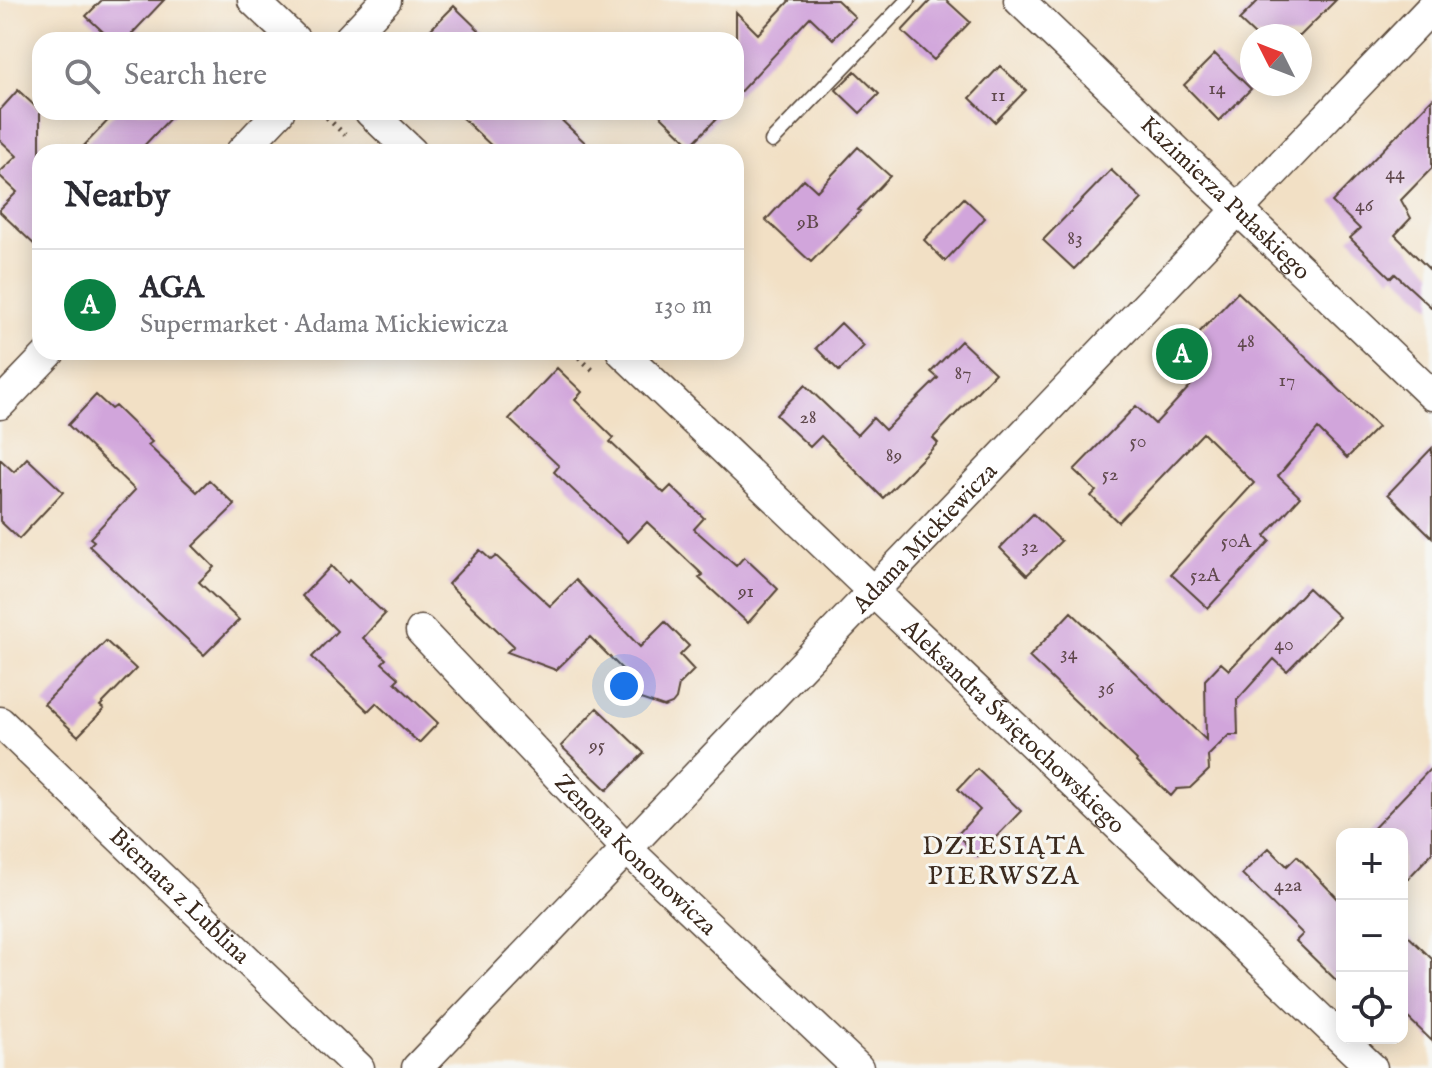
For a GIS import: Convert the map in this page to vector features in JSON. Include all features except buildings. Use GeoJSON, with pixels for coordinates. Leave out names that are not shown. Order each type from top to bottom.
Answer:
{"type":"FeatureCollection","features":[{"type":"Feature","properties":{"kind":"street"},"geometry":{"type":"LineString","coordinates":[[253,0],[287,32]]}},
{"type":"Feature","properties":{"kind":"street"},"geometry":{"type":"LineString","coordinates":[[356,32],[386,0]]}},
{"type":"Feature","properties":{"kind":"street","name":"Kazimierza Pułaskiego"},"geometry":{"type":"LineString","coordinates":[[1019,0],[1432,395]]}},
{"type":"Feature","properties":{"kind":"street","name":"Adama Mickiewicza"},"geometry":{"type":"LineString","coordinates":[[417,1068],[1432,7]]}},
{"type":"Feature","properties":{"kind":"street"},"geometry":{"type":"LineString","coordinates":[[249,144],[271,120]]}},
{"type":"Feature","properties":{"kind":"street"},"geometry":{"type":"LineString","coordinates":[[378,120],[404,144]]}},
{"type":"Feature","properties":{"kind":"street"},"geometry":{"type":"LineString","coordinates":[[0,404],[42,360]]}},
{"type":"Feature","properties":{"kind":"street","name":"Aleksandra Świętochowskiego"},"geometry":{"type":"LineString","coordinates":[[630,360],[1372,1068]]}},
{"type":"Feature","properties":{"kind":"street","name":"Zenona Kononowicza"},"geometry":{"type":"LineString","coordinates":[[421,631],[627,849],[858,1068]]}},
{"type":"Feature","properties":{"kind":"street","name":"Biernata z Lublina"},"geometry":{"type":"LineString","coordinates":[[0,722],[359,1068]]}},
{"type":"Feature","properties":{"kind":"lane"},"geometry":{"type":"LineString","coordinates":[[772,141],[908,0]]}},
{"type":"Feature","properties":{"kind":"place","name":"AGA"},"geometry":{"type":"Point","coordinates":[1182,354]}},
{"type":"Feature","properties":{"kind":"district","name":"DZIESIĄTA PIERWSZA"},"geometry":{"type":"Point","coordinates":[1004,860]}}]}
